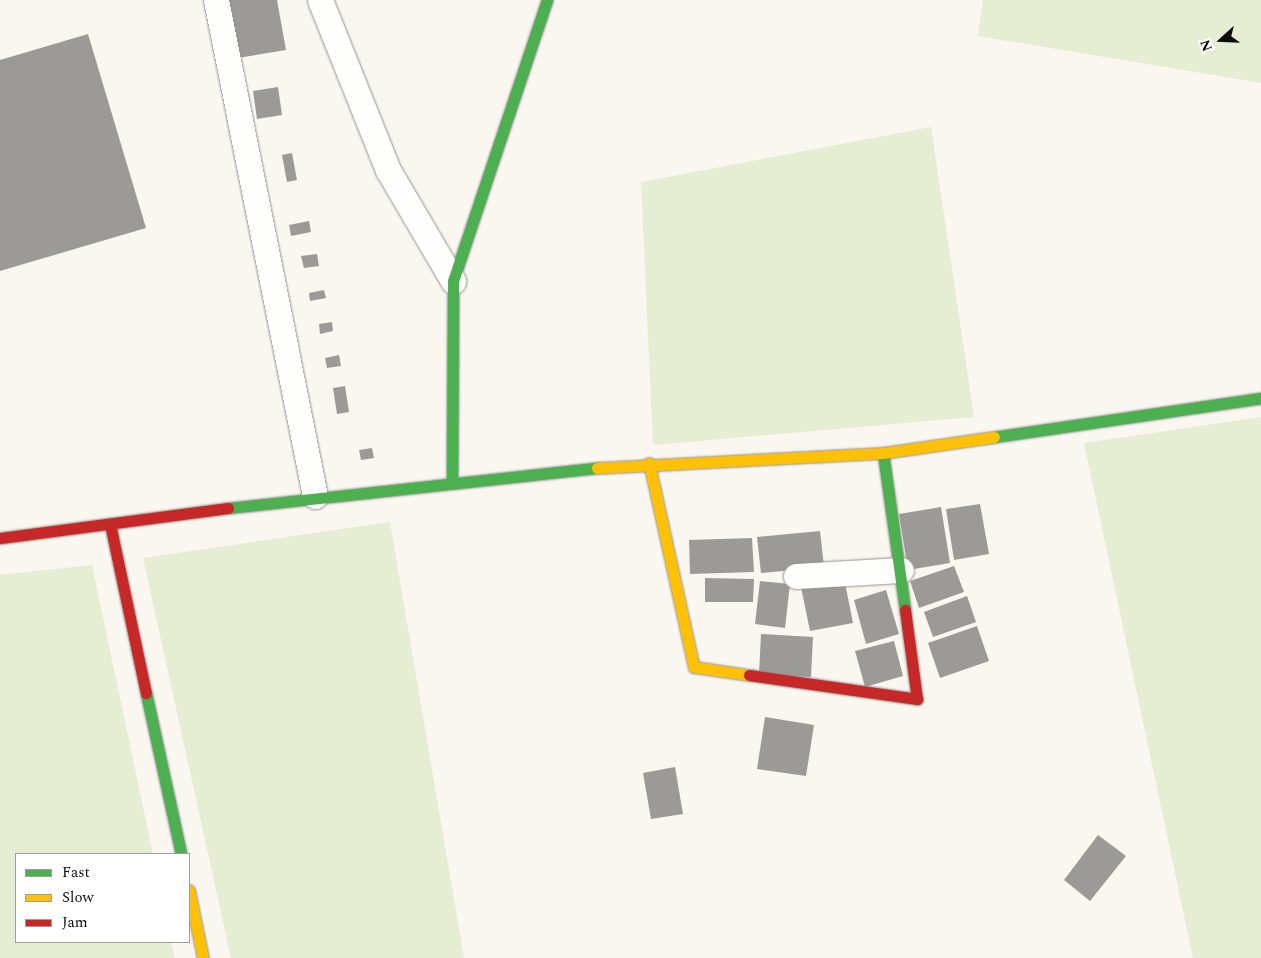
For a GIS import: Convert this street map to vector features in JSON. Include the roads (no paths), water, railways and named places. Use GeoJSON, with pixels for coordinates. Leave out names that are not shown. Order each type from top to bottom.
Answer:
{"type":"FeatureCollection","features":[{"type":"Feature","properties":{"kind":"street"},"geometry":{"type":"LineString","coordinates":[[216,0],[315,496]]}},
{"type":"Feature","properties":{"kind":"street"},"geometry":{"type":"LineString","coordinates":[[320,0],[388,170],[454,281]]}},
{"type":"Feature","properties":{"kind":"street"},"geometry":{"type":"LineString","coordinates":[[452,483],[454,281],[523,60],[547,0]]}},
{"type":"Feature","properties":{"kind":"street"},"geometry":{"type":"LineString","coordinates":[[0,538],[315,496],[649,463],[883,453],[1261,398]]}},
{"type":"Feature","properties":{"kind":"street"},"geometry":{"type":"LineString","coordinates":[[649,463],[694,667],[917,699],[901,570],[883,453]]}},
{"type":"Feature","properties":{"kind":"street"},"geometry":{"type":"LineString","coordinates":[[110,524],[181,853]]}},
{"type":"Feature","properties":{"kind":"street"},"geometry":{"type":"LineString","coordinates":[[796,576],[901,570]]}},
{"type":"Feature","properties":{"kind":"street"},"geometry":{"type":"LineString","coordinates":[[190,895],[203,958]]}}]}
